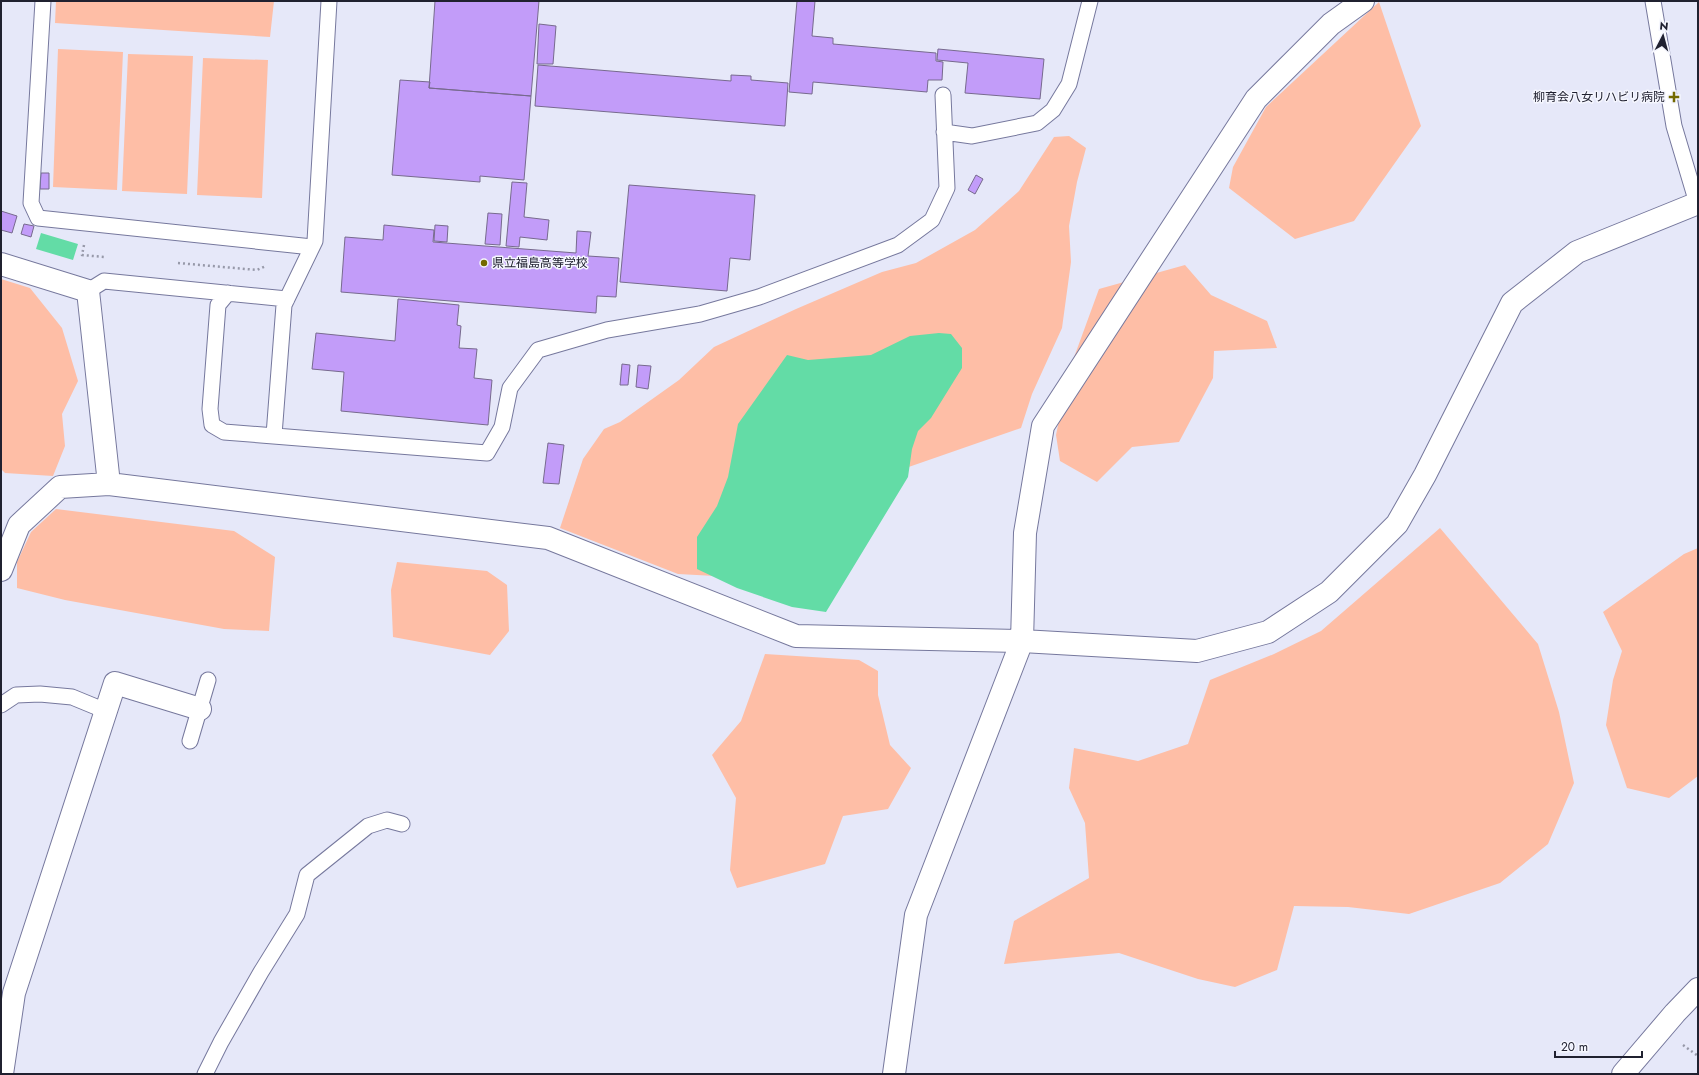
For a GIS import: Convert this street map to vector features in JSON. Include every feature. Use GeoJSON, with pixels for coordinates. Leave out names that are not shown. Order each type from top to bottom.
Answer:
{"type":"FeatureCollection","features":[{"type":"Feature","properties":{"kind":"street"},"geometry":{"type":"LineString","coordinates":[[894,1074],[916,915],[1022,641],[1025,533],[1043,426],[1256,100],[1331,24],[1363,1]]}},
{"type":"Feature","properties":{"kind":"street"},"geometry":{"type":"LineString","coordinates":[[1,570],[10,525],[60,487],[109,484],[548,538],[796,636],[1022,641],[1197,651],[1268,632],[1323,596],[1397,524],[1425,476],[1512,303],[1577,252],[1698,203]]}},
{"type":"Feature","properties":{"kind":"street"},"geometry":{"type":"LineString","coordinates":[[1,264],[88,291],[109,484]]}},
{"type":"Feature","properties":{"kind":"street"},"geometry":{"type":"LineString","coordinates":[[2,1074],[14,993],[115,683],[200,709]]}},
{"type":"Feature","properties":{"kind":"street"},"geometry":{"type":"LineString","coordinates":[[1623,1074],[1675,1013],[1698,989]]}},
{"type":"Feature","properties":{"kind":"lane"},"geometry":{"type":"LineString","coordinates":[[43,1],[31,203],[38,218],[312,246]]}},
{"type":"Feature","properties":{"kind":"lane"},"geometry":{"type":"LineString","coordinates":[[274,436],[284,305],[315,240],[330,1]]}},
{"type":"Feature","properties":{"kind":"lane"},"geometry":{"type":"LineString","coordinates":[[944,132],[972,136],[1037,123],[1053,110],[1069,84],[1090,1]]}},
{"type":"Feature","properties":{"kind":"lane"},"geometry":{"type":"LineString","coordinates":[[1653,1],[1674,126],[1693,167],[1698,203]]}},
{"type":"Feature","properties":{"kind":"lane"},"geometry":{"type":"LineString","coordinates":[[228,293],[218,306],[210,409],[212,425],[224,432],[487,453],[502,427],[510,388],[538,350],[607,330],[700,314],[759,297],[898,246],[932,220],[947,188],[943,95]]}},
{"type":"Feature","properties":{"kind":"lane"},"geometry":{"type":"LineString","coordinates":[[88,291],[104,281],[287,299]]}},
{"type":"Feature","properties":{"kind":"lane"},"geometry":{"type":"LineString","coordinates":[[190,741],[208,680]]}},
{"type":"Feature","properties":{"kind":"lane"},"geometry":{"type":"LineString","coordinates":[[1,705],[16,695],[40,694],[72,697],[106,711]]}},
{"type":"Feature","properties":{"kind":"lane"},"geometry":{"type":"LineString","coordinates":[[205,1074],[257,978],[297,914],[307,875],[368,826],[386,820],[402,824]]}},
{"type":"Feature","properties":{"kind":"path"},"geometry":{"type":"LineString","coordinates":[[87,223],[82,255],[106,257]]}},
{"type":"Feature","properties":{"kind":"path"},"geometry":{"type":"LineString","coordinates":[[170,263],[257,270],[269,264],[286,244]]}},
{"type":"Feature","properties":{"kind":"shaded area"},"geometry":{"type":"Polygon","coordinates":[[[56,1],[274,1],[270,37],[55,23],[56,1]]]}},
{"type":"Feature","properties":{"kind":"shaded area"},"geometry":{"type":"Polygon","coordinates":[[[1379,2],[1421,126],[1354,221],[1295,239],[1229,188],[1233,167],[1266,107],[1379,2]]]}},
{"type":"Feature","properties":{"kind":"shaded area"},"geometry":{"type":"Polygon","coordinates":[[[58,49],[123,52],[117,190],[53,187],[58,49]]]}},
{"type":"Feature","properties":{"kind":"shaded area"},"geometry":{"type":"Polygon","coordinates":[[[128,54],[193,56],[187,194],[122,191],[128,54]]]}},
{"type":"Feature","properties":{"kind":"shaded area"},"geometry":{"type":"Polygon","coordinates":[[[203,58],[268,60],[262,198],[197,195],[203,58]]]}},
{"type":"Feature","properties":{"kind":"shaded area"},"geometry":{"type":"Polygon","coordinates":[[[1069,136],[1086,148],[1077,182],[1069,226],[1071,262],[1062,328],[1032,394],[1021,428],[900,470],[715,576],[678,574],[560,528],[583,459],[604,429],[620,422],[679,380],[714,347],[796,309],[882,272],[916,263],[975,230],[1019,191],[1054,137],[1069,136]]]}},
{"type":"Feature","properties":{"kind":"shaded area"},"geometry":{"type":"Polygon","coordinates":[[[41,233],[78,244],[73,260],[36,249],[41,233]]]}},
{"type":"Feature","properties":{"kind":"shaded area"},"geometry":{"type":"Polygon","coordinates":[[[1185,265],[1211,295],[1267,321],[1277,348],[1214,351],[1213,378],[1179,442],[1132,447],[1097,482],[1060,461],[1056,435],[1069,371],[1099,289],[1185,265]]]}},
{"type":"Feature","properties":{"kind":"shaded area"},"geometry":{"type":"Polygon","coordinates":[[[1,279],[30,288],[62,328],[78,381],[62,414],[65,446],[53,476],[5,473],[1,469],[1,279]]]}},
{"type":"Feature","properties":{"kind":"shaded area"},"geometry":{"type":"Polygon","coordinates":[[[939,333],[951,334],[962,348],[962,368],[931,418],[918,431],[912,449],[908,477],[826,612],[792,607],[737,588],[697,569],[697,537],[717,506],[728,477],[738,424],[787,355],[808,360],[871,355],[910,336],[939,333]]]}},
{"type":"Feature","properties":{"kind":"shaded area"},"geometry":{"type":"Polygon","coordinates":[[[56,509],[234,531],[275,557],[269,631],[224,629],[65,600],[17,588],[17,562],[31,532],[56,509]]]}},
{"type":"Feature","properties":{"kind":"shaded area"},"geometry":{"type":"Polygon","coordinates":[[[1440,528],[1538,644],[1559,712],[1574,783],[1548,844],[1500,883],[1409,914],[1348,907],[1294,906],[1277,970],[1235,987],[1198,979],[1119,953],[1004,964],[1014,921],[1089,878],[1085,823],[1069,788],[1074,748],[1138,761],[1188,744],[1210,680],[1274,654],[1321,631],[1440,528]]]}},
{"type":"Feature","properties":{"kind":"shaded area"},"geometry":{"type":"Polygon","coordinates":[[[1698,548],[1698,776],[1669,798],[1627,788],[1606,725],[1613,680],[1622,651],[1603,612],[1684,554],[1698,548]]]}},
{"type":"Feature","properties":{"kind":"shaded area"},"geometry":{"type":"Polygon","coordinates":[[[397,562],[487,571],[507,585],[509,631],[490,655],[393,637],[391,590],[397,562]]]}},
{"type":"Feature","properties":{"kind":"shaded area"},"geometry":{"type":"Polygon","coordinates":[[[765,654],[859,660],[878,671],[878,695],[890,745],[911,768],[888,809],[843,816],[825,864],[737,888],[730,870],[736,798],[712,755],[741,721],[765,654]]]}},
{"type":"Feature","properties":{"kind":"building"},"geometry":{"type":"Polygon","coordinates":[[[435,1],[539,1],[531,96],[429,88],[435,1]]]}},
{"type":"Feature","properties":{"kind":"building"},"geometry":{"type":"Polygon","coordinates":[[[797,1],[815,1],[812,36],[833,38],[833,44],[936,53],[936,61],[943,62],[942,80],[928,80],[927,92],[813,82],[812,94],[789,92],[797,1]]]}},
{"type":"Feature","properties":{"kind":"building"},"geometry":{"type":"Polygon","coordinates":[[[539,24],[556,26],[553,64],[537,64],[539,24]]]}},
{"type":"Feature","properties":{"kind":"building"},"geometry":{"type":"Polygon","coordinates":[[[938,49],[1044,59],[1040,99],[965,93],[968,63],[937,60],[938,49]]]}},
{"type":"Feature","properties":{"kind":"building"},"geometry":{"type":"Polygon","coordinates":[[[538,65],[731,81],[731,75],[751,76],[751,80],[788,83],[785,126],[535,106],[538,65]]]}},
{"type":"Feature","properties":{"kind":"building"},"geometry":{"type":"Polygon","coordinates":[[[400,80],[430,82],[429,88],[531,96],[524,180],[480,176],[480,182],[392,175],[400,80]]]}},
{"type":"Feature","properties":{"kind":"building"},"geometry":{"type":"Polygon","coordinates":[[[41,173],[49,173],[49,189],[40,189],[41,173]]]}},
{"type":"Feature","properties":{"kind":"building"},"geometry":{"type":"Polygon","coordinates":[[[976,175],[983,179],[975,194],[968,190],[976,175]]]}},
{"type":"Feature","properties":{"kind":"building"},"geometry":{"type":"Polygon","coordinates":[[[512,182],[527,183],[524,217],[549,220],[547,240],[520,237],[519,247],[506,246],[512,182]]]}},
{"type":"Feature","properties":{"kind":"building"},"geometry":{"type":"Polygon","coordinates":[[[629,185],[755,195],[750,260],[730,258],[727,291],[620,282],[629,185]]]}},
{"type":"Feature","properties":{"kind":"building"},"geometry":{"type":"Polygon","coordinates":[[[1,211],[17,216],[12,233],[1,230],[1,211]]]}},
{"type":"Feature","properties":{"kind":"building"},"geometry":{"type":"Polygon","coordinates":[[[488,213],[502,214],[500,245],[485,244],[488,213]]]}},
{"type":"Feature","properties":{"kind":"building"},"geometry":{"type":"Polygon","coordinates":[[[24,224],[34,226],[31,237],[21,234],[24,224]]]}},
{"type":"Feature","properties":{"kind":"building"},"geometry":{"type":"Polygon","coordinates":[[[384,225],[434,230],[433,242],[576,253],[577,231],[591,232],[588,256],[619,258],[616,297],[597,296],[596,313],[341,292],[345,237],[383,240],[384,225]]]}},
{"type":"Feature","properties":{"kind":"building"},"geometry":{"type":"Polygon","coordinates":[[[435,225],[448,226],[447,242],[434,241],[435,225]]]}},
{"type":"Feature","properties":{"kind":"building"},"geometry":{"type":"Polygon","coordinates":[[[398,299],[459,305],[457,325],[461,326],[459,348],[477,349],[474,378],[492,380],[488,425],[341,411],[344,372],[312,369],[316,333],[395,341],[398,299]]]}},
{"type":"Feature","properties":{"kind":"building"},"geometry":{"type":"Polygon","coordinates":[[[622,364],[630,365],[628,385],[620,385],[622,364]]]}},
{"type":"Feature","properties":{"kind":"building"},"geometry":{"type":"Polygon","coordinates":[[[638,365],[651,366],[648,389],[636,387],[638,365]]]}},
{"type":"Feature","properties":{"kind":"building"},"geometry":{"type":"Polygon","coordinates":[[[548,443],[564,445],[559,484],[543,483],[548,443]]]}},
{"type":"Feature","properties":{"kind":"place","name":"柳育会八女リハビリ病院"},"geometry":{"type":"Point","coordinates":[1674,97]}},
{"type":"Feature","properties":{"kind":"place","name":"県立福島高等学校"},"geometry":{"type":"Point","coordinates":[484,263]}}]}
